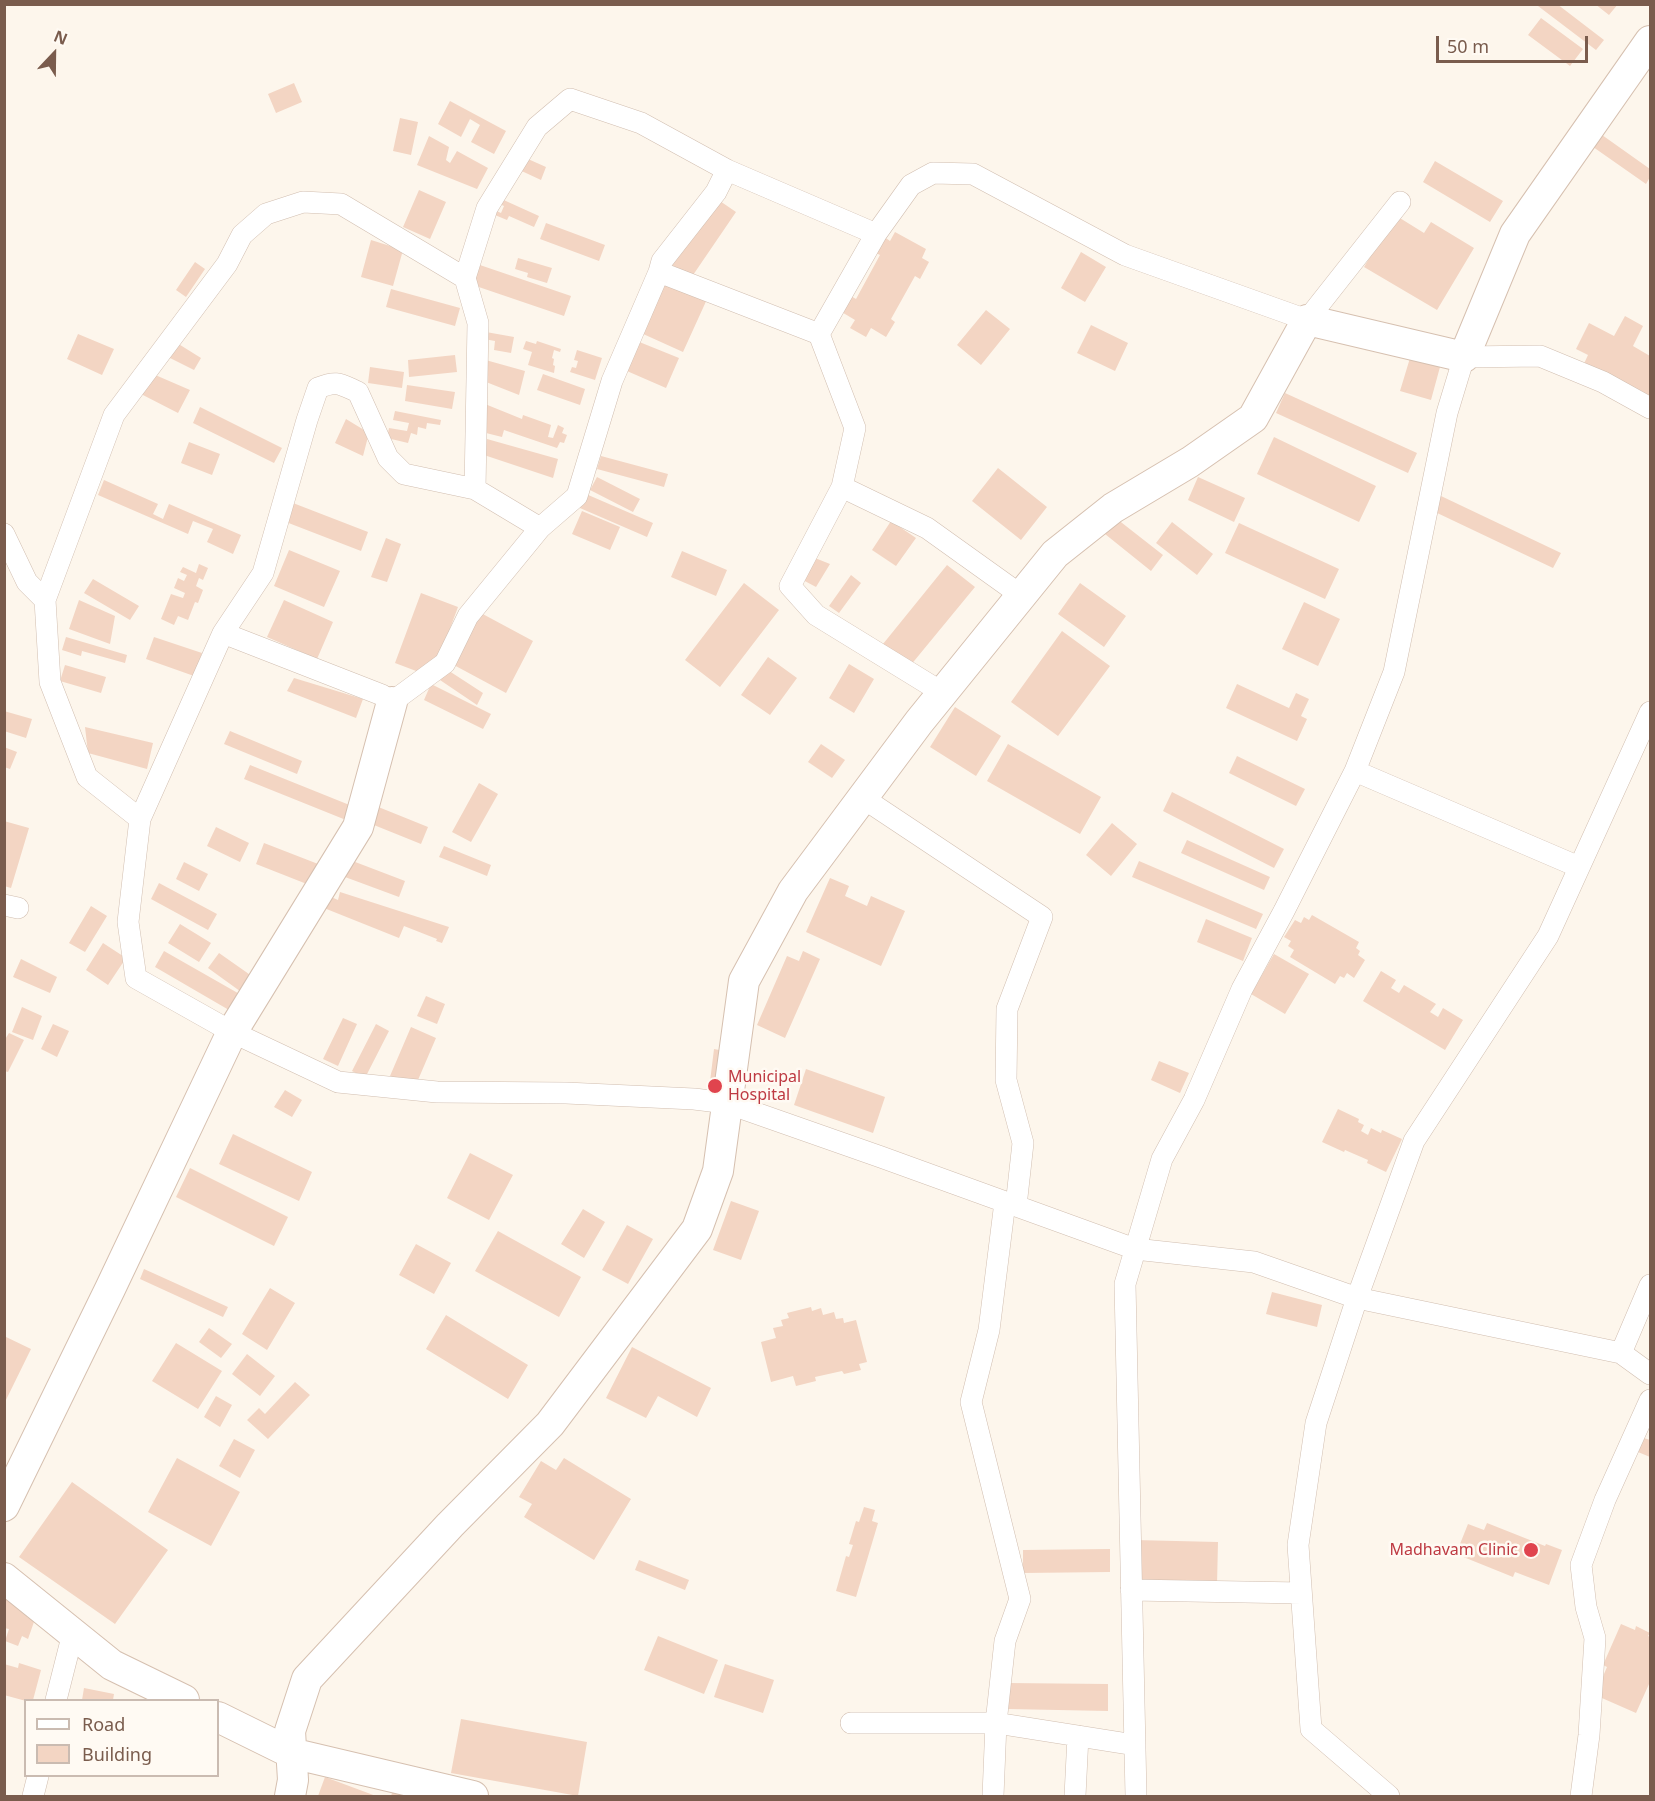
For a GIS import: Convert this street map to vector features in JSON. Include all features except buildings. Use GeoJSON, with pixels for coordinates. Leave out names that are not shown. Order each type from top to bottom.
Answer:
{"type":"FeatureCollection","features":[{"type":"Feature","properties":{"kind":"street"},"geometry":{"type":"LineString","coordinates":[[1136,1797],[1125,1284],[1135,1249],[1162,1159],[1194,1100],[1242,989],[1355,771],[1394,672],[1447,413],[1464,357],[1515,234],[1650,40]]}},
{"type":"Feature","properties":{"kind":"street"},"geometry":{"type":"LineString","coordinates":[[475,489],[478,323],[465,278],[487,208],[537,127],[570,99],[641,123],[727,170],[876,234]]}},
{"type":"Feature","properties":{"kind":"street"},"geometry":{"type":"LineString","coordinates":[[4,1506],[232,1032],[358,827],[392,702],[445,663],[468,616],[540,528],[577,496],[612,381],[662,261],[716,192],[727,170]]}},
{"type":"Feature","properties":{"kind":"street"},"geometry":{"type":"LineString","coordinates":[[819,333],[876,234],[911,185],[933,173],[973,174],[1125,255],[1307,320],[1464,357],[1540,357],[1604,382],[1650,408]]}},
{"type":"Feature","properties":{"kind":"street"},"geometry":{"type":"LineString","coordinates":[[140,819],[87,777],[50,682],[45,600],[114,415],[227,264],[242,235],[266,214],[303,202],[341,204],[465,278]]}},
{"type":"Feature","properties":{"kind":"street"},"geometry":{"type":"LineString","coordinates":[[290,1797],[293,1780],[290,1731],[307,1679],[450,1525],[550,1424],[697,1229],[718,1171],[744,981],[793,891],[943,693],[1055,554],[1113,508],[1190,462],[1253,418],[1307,320],[1400,202]]}},
{"type":"Feature","properties":{"kind":"street"},"geometry":{"type":"LineString","coordinates":[[659,272],[819,333],[855,428],[843,487],[790,586],[816,615],[943,693]]}},
{"type":"Feature","properties":{"kind":"street"},"geometry":{"type":"LineString","coordinates":[[540,528],[475,489],[404,474],[388,458],[358,392],[335,382],[318,388],[263,573],[223,633],[140,819],[128,922],[136,978],[232,1032],[338,1082],[436,1092],[567,1093],[694,1099],[727,1103],[1135,1249],[1254,1262],[1357,1298],[1621,1353],[1650,1374]]}},
{"type":"Feature","properties":{"kind":"street"},"geometry":{"type":"LineString","coordinates":[[843,487],[927,528],[1022,596]]}},
{"type":"Feature","properties":{"kind":"street"},"geometry":{"type":"LineString","coordinates":[[4,534],[27,582],[45,600]]}},
{"type":"Feature","properties":{"kind":"street"},"geometry":{"type":"LineString","coordinates":[[223,633],[382,695],[392,702]]}},
{"type":"Feature","properties":{"kind":"street"},"geometry":{"type":"LineString","coordinates":[[1389,1797],[1311,1729],[1298,1545],[1316,1423],[1357,1298],[1414,1141],[1548,936],[1650,712]]}},
{"type":"Feature","properties":{"kind":"street"},"geometry":{"type":"LineString","coordinates":[[1355,771],[1579,867]]}},
{"type":"Feature","properties":{"kind":"street"},"geometry":{"type":"LineString","coordinates":[[863,798],[1042,917],[1007,1009],[1006,1080],[1023,1143],[1010,1204],[989,1330],[971,1402],[1020,1599],[1005,1641],[996,1723],[993,1797]]}},
{"type":"Feature","properties":{"kind":"street"},"geometry":{"type":"LineString","coordinates":[[1621,1353],[1650,1285]]}},
{"type":"Feature","properties":{"kind":"street"},"geometry":{"type":"LineString","coordinates":[[1581,1797],[1589,1735],[1594,1638],[1586,1607],[1581,1565],[1605,1500],[1650,1400]]}},
{"type":"Feature","properties":{"kind":"street"},"geometry":{"type":"LineString","coordinates":[[4,1578],[112,1665],[180,1699]]}},
{"type":"Feature","properties":{"kind":"street"},"geometry":{"type":"LineString","coordinates":[[1131,1590],[1301,1593]]}},
{"type":"Feature","properties":{"kind":"street"},"geometry":{"type":"LineString","coordinates":[[57,1699],[73,1634]]}},
{"type":"Feature","properties":{"kind":"street"},"geometry":{"type":"LineString","coordinates":[[219,1717],[291,1753],[473,1797]]}},
{"type":"Feature","properties":{"kind":"street"},"geometry":{"type":"LineString","coordinates":[[851,1724],[996,1723],[1135,1745]]}},
{"type":"Feature","properties":{"kind":"street"},"geometry":{"type":"LineString","coordinates":[[1075,1797],[1078,1736]]}},
{"type":"Feature","properties":{"kind":"street"},"geometry":{"type":"LineString","coordinates":[[33,1797],[38,1777]]}},
{"type":"Feature","properties":{"kind":"place","name":"Municipal Hospital"},"geometry":{"type":"Point","coordinates":[715,1086]}},
{"type":"Feature","properties":{"kind":"place","name":"Madhavam Clinic"},"geometry":{"type":"Point","coordinates":[1531,1550]}}]}
